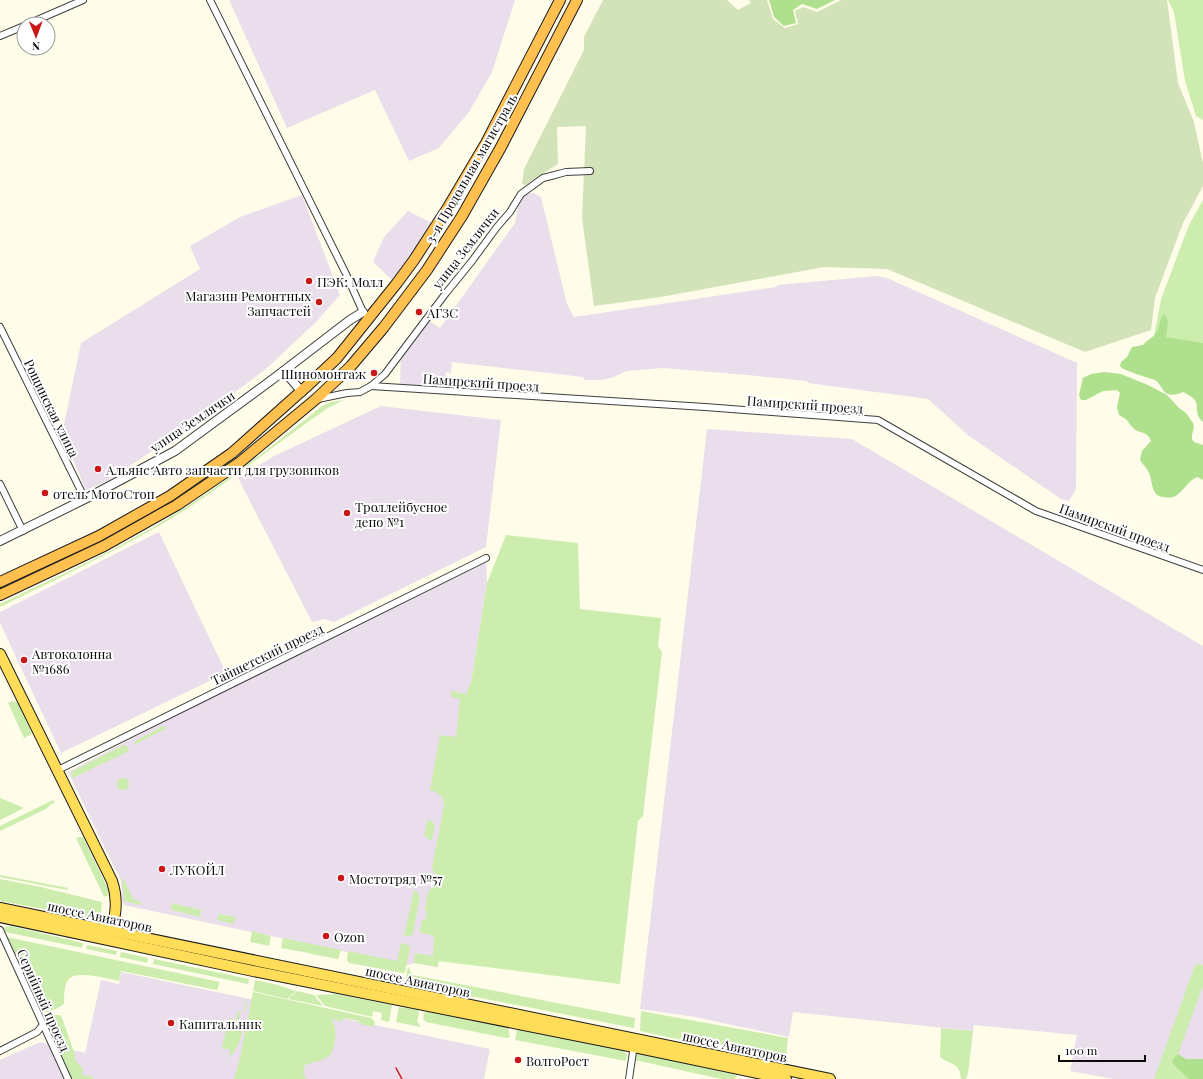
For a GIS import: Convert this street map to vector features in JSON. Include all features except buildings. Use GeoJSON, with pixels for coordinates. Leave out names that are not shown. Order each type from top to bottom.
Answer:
{"type":"FeatureCollection","features":[{"type":"Feature","properties":{"kind":"highway","name":"3-я Продольная магистраль"},"geometry":{"type":"LineString","coordinates":[[0,582],[99,536],[170,496],[232,453],[302,392],[337,358],[414,260],[447,209],[486,143],[560,0]]}},
{"type":"Feature","properties":{"kind":"highway","name":"3-я Продольная магистраль"},"geometry":{"type":"LineString","coordinates":[[2,595],[104,546],[177,504],[239,463],[316,399],[350,366],[384,327],[427,270],[462,216],[501,147],[577,0]]}},
{"type":"Feature","properties":{"kind":"highway"},"geometry":{"type":"LineString","coordinates":[[363,312],[382,302]]}},
{"type":"Feature","properties":{"kind":"main road"},"geometry":{"type":"LineString","coordinates":[[0,654],[112,881],[116,892],[117,903],[110,936]]}},
{"type":"Feature","properties":{"kind":"main road","name":"шоссе Авиаторов"},"geometry":{"type":"LineString","coordinates":[[0,917],[110,936],[634,1042],[830,1079]]}},
{"type":"Feature","properties":{"kind":"main road","name":"шоссе Авиаторов"},"geometry":{"type":"LineString","coordinates":[[634,1042],[786,1079]]}},
{"type":"Feature","properties":{"kind":"street"},"geometry":{"type":"LineString","coordinates":[[46,16],[82,0]]}},
{"type":"Feature","properties":{"kind":"street"},"geometry":{"type":"LineString","coordinates":[[210,0],[346,274],[363,312]]}},
{"type":"Feature","properties":{"kind":"street"},"geometry":{"type":"LineString","coordinates":[[0,36],[16,29]]}},
{"type":"Feature","properties":{"kind":"street","name":"улица Землячки"},"geometry":{"type":"LineString","coordinates":[[316,399],[347,392],[360,392],[371,386],[385,374],[510,212],[521,194],[543,178],[566,172],[590,171]]}},
{"type":"Feature","properties":{"kind":"street","name":"улица Землячки"},"geometry":{"type":"LineString","coordinates":[[0,541],[85,499],[175,451],[284,371],[350,320],[363,312]]}},
{"type":"Feature","properties":{"kind":"street","name":"Рощинская улица"},"geometry":{"type":"LineString","coordinates":[[0,328],[85,499]]}},
{"type":"Feature","properties":{"kind":"street"},"geometry":{"type":"LineString","coordinates":[[284,371],[302,392]]}},
{"type":"Feature","properties":{"kind":"street","name":"Памирский проезд"},"geometry":{"type":"LineString","coordinates":[[371,386],[705,407],[878,420],[1036,511],[1203,570]]}},
{"type":"Feature","properties":{"kind":"street"},"geometry":{"type":"LineString","coordinates":[[0,484],[22,530]]}},
{"type":"Feature","properties":{"kind":"street","name":"Тайшетский проезд"},"geometry":{"type":"LineString","coordinates":[[58,770],[486,558]]}},
{"type":"Feature","properties":{"kind":"street","name":"Серийный проезд"},"geometry":{"type":"LineString","coordinates":[[0,930],[68,1079]]}},
{"type":"Feature","properties":{"kind":"street"},"geometry":{"type":"LineString","coordinates":[[0,1051],[37,1032],[43,1025]]}},
{"type":"Feature","properties":{"kind":"street"},"geometry":{"type":"LineString","coordinates":[[629,1079],[634,1042]]}},
{"type":"Feature","properties":{"kind":"shaded area"},"geometry":{"type":"Polygon","coordinates":[[[229,0],[515,0],[492,72],[469,112],[439,148],[409,161],[375,90],[287,128],[229,0]]]}},
{"type":"Feature","properties":{"kind":"shaded area"},"geometry":{"type":"Polygon","coordinates":[[[534,193],[541,197],[567,304],[574,317],[776,287],[778,285],[876,276],[887,278],[1077,363],[1076,489],[1069,501],[1061,499],[969,436],[928,399],[808,383],[807,381],[662,368],[627,371],[614,377],[602,380],[585,380],[583,377],[452,362],[451,373],[446,372],[445,388],[400,385],[401,353],[428,320],[440,328],[515,223],[519,201],[526,194],[534,193]]]}},
{"type":"Feature","properties":{"kind":"shaded area"},"geometry":{"type":"Polygon","coordinates":[[[302,195],[340,295],[316,322],[266,369],[187,428],[107,481],[86,490],[62,434],[81,343],[200,269],[190,246],[240,217],[302,195]]]}},
{"type":"Feature","properties":{"kind":"shaded area"},"geometry":{"type":"Polygon","coordinates":[[[408,211],[432,223],[394,282],[373,262],[384,237],[408,211]]]}},
{"type":"Feature","properties":{"kind":"shaded area"},"geometry":{"type":"Polygon","coordinates":[[[381,406],[501,420],[486,547],[334,622],[325,619],[312,622],[238,478],[274,456],[381,406]]]}},
{"type":"Feature","properties":{"kind":"shaded area"},"geometry":{"type":"Polygon","coordinates":[[[707,429],[852,439],[1203,646],[1203,1076],[1176,1062],[1157,1079],[1114,1079],[1070,1071],[1077,1035],[974,1025],[973,1031],[793,1012],[789,1037],[695,1017],[640,1009],[707,429]]]}},
{"type":"Feature","properties":{"kind":"shaded area"},"geometry":{"type":"Polygon","coordinates":[[[159,532],[226,673],[61,753],[0,623],[0,612],[159,532]]]}},
{"type":"Feature","properties":{"kind":"shaded area"},"geometry":{"type":"Polygon","coordinates":[[[486,558],[487,583],[471,683],[467,691],[468,698],[438,967],[414,963],[408,965],[124,905],[122,901],[121,881],[68,772],[327,637],[486,558]]]}},
{"type":"Feature","properties":{"kind":"shaded area"},"geometry":{"type":"Polygon","coordinates":[[[121,972],[490,1049],[484,1079],[0,1079],[0,1060],[40,1042],[85,1053],[101,980],[119,984],[121,972]]]}},
{"type":"Feature","properties":{"kind":"green space"},"geometry":{"type":"Polygon","coordinates":[[[603,0],[727,0],[738,10],[751,3],[749,0],[767,0],[773,19],[785,28],[798,24],[795,11],[803,7],[817,12],[841,0],[1167,0],[1178,83],[1194,122],[1203,163],[1203,186],[1183,223],[1155,298],[1151,330],[1085,352],[887,269],[824,267],[661,297],[594,306],[582,218],[586,126],[557,127],[558,164],[525,185],[522,184],[524,169],[584,50],[584,37],[603,0]]]}},
{"type":"Feature","properties":{"kind":"green space"},"geometry":{"type":"Polygon","coordinates":[[[769,0],[835,0],[817,9],[802,4],[793,10],[796,23],[784,26],[774,17],[769,0]]]}},
{"type":"Feature","properties":{"kind":"green space"},"geometry":{"type":"Polygon","coordinates":[[[1168,0],[1203,0],[1203,120],[1196,116],[1185,81],[1174,12],[1168,0]]]}},
{"type":"Feature","properties":{"kind":"green space"},"geometry":{"type":"Polygon","coordinates":[[[1203,200],[1203,345],[1154,336],[1161,299],[1189,225],[1203,200]]]}},
{"type":"Feature","properties":{"kind":"green space"},"geometry":{"type":"Polygon","coordinates":[[[1164,314],[1166,315],[1168,322],[1166,337],[1203,343],[1203,422],[1198,416],[1196,402],[1190,396],[1183,392],[1174,395],[1168,394],[1155,380],[1130,372],[1120,366],[1121,362],[1127,357],[1132,347],[1143,345],[1156,334],[1161,318],[1164,314]]]}},
{"type":"Feature","properties":{"kind":"green space"},"geometry":{"type":"Polygon","coordinates":[[[1104,372],[1121,374],[1148,385],[1167,395],[1186,413],[1194,427],[1192,439],[1194,442],[1203,445],[1203,480],[1197,477],[1194,478],[1180,493],[1172,497],[1168,498],[1157,495],[1153,488],[1148,471],[1140,460],[1142,451],[1151,441],[1150,438],[1146,434],[1135,430],[1119,415],[1117,407],[1120,393],[1117,390],[1103,391],[1086,400],[1081,400],[1079,395],[1083,378],[1091,374],[1104,372]]]}},
{"type":"Feature","properties":{"kind":"green space"},"geometry":{"type":"Polygon","coordinates":[[[344,400],[328,408],[221,486],[163,524],[94,561],[0,607],[0,604],[107,553],[165,520],[212,490],[322,406],[331,402],[344,400]]]}},
{"type":"Feature","properties":{"kind":"green space"},"geometry":{"type":"Polygon","coordinates":[[[506,535],[578,543],[580,609],[661,618],[658,646],[662,652],[643,816],[638,821],[620,984],[438,961],[438,967],[414,963],[415,953],[433,956],[434,936],[419,932],[422,920],[425,920],[428,892],[430,891],[432,885],[439,887],[439,876],[434,873],[432,867],[444,806],[443,799],[440,795],[430,790],[440,735],[456,737],[460,699],[451,697],[451,691],[466,694],[467,696],[467,691],[471,683],[487,583],[506,535]]]}},
{"type":"Feature","properties":{"kind":"green space"},"geometry":{"type":"Polygon","coordinates":[[[12,701],[18,702],[32,734],[24,738],[8,703],[12,701]]]}},
{"type":"Feature","properties":{"kind":"green space"},"geometry":{"type":"Polygon","coordinates":[[[163,726],[167,728],[134,745],[134,742],[137,740],[163,726]]]}},
{"type":"Feature","properties":{"kind":"green space"},"geometry":{"type":"Polygon","coordinates":[[[124,745],[127,746],[129,751],[73,778],[71,774],[73,771],[124,745]]]}},
{"type":"Feature","properties":{"kind":"green space"},"geometry":{"type":"Polygon","coordinates":[[[121,778],[125,778],[129,784],[125,790],[121,790],[117,786],[117,782],[121,778]]]}},
{"type":"Feature","properties":{"kind":"green space"},"geometry":{"type":"Polygon","coordinates":[[[0,798],[24,808],[0,820],[0,798]]]}},
{"type":"Feature","properties":{"kind":"green space"},"geometry":{"type":"Polygon","coordinates":[[[53,800],[55,803],[51,804],[46,809],[0,831],[0,826],[53,800]]]}},
{"type":"Feature","properties":{"kind":"green space"},"geometry":{"type":"Polygon","coordinates":[[[427,820],[431,821],[435,825],[432,840],[429,840],[424,836],[427,820]]]}},
{"type":"Feature","properties":{"kind":"green space"},"geometry":{"type":"Polygon","coordinates":[[[83,837],[108,889],[109,895],[104,897],[76,838],[83,837]]]}},
{"type":"Feature","properties":{"kind":"green space"},"geometry":{"type":"Polygon","coordinates":[[[0,875],[68,888],[67,890],[0,877],[0,875]]]}},
{"type":"Feature","properties":{"kind":"green space"},"geometry":{"type":"Polygon","coordinates":[[[122,876],[134,900],[141,901],[140,905],[124,901],[122,876]]]}},
{"type":"Feature","properties":{"kind":"green space"},"geometry":{"type":"Polygon","coordinates":[[[0,879],[41,887],[102,902],[100,917],[92,918],[0,901],[0,879]]]}},
{"type":"Feature","properties":{"kind":"green space"},"geometry":{"type":"Polygon","coordinates":[[[414,890],[420,897],[413,934],[410,936],[404,936],[414,890]]]}},
{"type":"Feature","properties":{"kind":"green space"},"geometry":{"type":"Polygon","coordinates":[[[172,903],[201,910],[200,917],[171,910],[172,903]]]}},
{"type":"Feature","properties":{"kind":"green space"},"geometry":{"type":"Polygon","coordinates":[[[219,914],[236,917],[233,924],[217,920],[219,914]]]}},
{"type":"Feature","properties":{"kind":"green space"},"geometry":{"type":"Polygon","coordinates":[[[11,926],[83,943],[82,948],[5,932],[2,929],[11,926]]]}},
{"type":"Feature","properties":{"kind":"green space"},"geometry":{"type":"Polygon","coordinates":[[[252,931],[271,936],[269,946],[250,942],[252,931]]]}},
{"type":"Feature","properties":{"kind":"green space"},"geometry":{"type":"Polygon","coordinates":[[[7,937],[220,982],[217,990],[121,971],[119,981],[100,977],[78,975],[72,977],[67,982],[64,991],[64,1004],[53,1010],[42,1013],[7,937]]]}},
{"type":"Feature","properties":{"kind":"green space"},"geometry":{"type":"Polygon","coordinates":[[[283,938],[341,950],[338,959],[281,948],[283,938]]]}},
{"type":"Feature","properties":{"kind":"green space"},"geometry":{"type":"Polygon","coordinates":[[[401,943],[407,944],[410,948],[405,972],[403,973],[349,963],[347,960],[348,951],[397,961],[401,943]]]}},
{"type":"Feature","properties":{"kind":"green space"},"geometry":{"type":"Polygon","coordinates":[[[87,945],[117,951],[116,955],[86,949],[87,945]]]}},
{"type":"Feature","properties":{"kind":"green space"},"geometry":{"type":"Polygon","coordinates":[[[121,952],[148,958],[147,963],[120,957],[121,952]]]}},
{"type":"Feature","properties":{"kind":"green space"},"geometry":{"type":"Polygon","coordinates":[[[154,959],[249,979],[248,984],[153,964],[154,959]]]}},
{"type":"Feature","properties":{"kind":"green space"},"geometry":{"type":"Polygon","coordinates":[[[1195,965],[1203,965],[1203,986],[1178,1054],[1172,1062],[1189,1079],[1154,1079],[1195,965]]]}},
{"type":"Feature","properties":{"kind":"green space"},"geometry":{"type":"Polygon","coordinates":[[[408,967],[413,975],[635,1018],[634,1028],[405,983],[408,967]]]}},
{"type":"Feature","properties":{"kind":"green space"},"geometry":{"type":"Polygon","coordinates":[[[255,980],[296,991],[287,999],[253,991],[255,980]]]}},
{"type":"Feature","properties":{"kind":"green space"},"geometry":{"type":"Polygon","coordinates":[[[297,991],[314,995],[323,1006],[288,999],[297,991]]]}},
{"type":"Feature","properties":{"kind":"green space"},"geometry":{"type":"Polygon","coordinates":[[[253,992],[371,1018],[375,1022],[374,1027],[360,1024],[359,1021],[343,1018],[342,1022],[332,1019],[336,1032],[332,1052],[322,1060],[305,1065],[303,1073],[306,1079],[234,1079],[240,1058],[253,992]]]}},
{"type":"Feature","properties":{"kind":"green space"},"geometry":{"type":"Polygon","coordinates":[[[336,994],[392,1005],[389,1022],[381,1020],[382,1013],[373,1011],[372,1017],[325,1006],[316,995],[336,994]]]}},
{"type":"Feature","properties":{"kind":"green space"},"geometry":{"type":"Polygon","coordinates":[[[247,998],[247,1007],[244,1012],[247,998]]]}},
{"type":"Feature","properties":{"kind":"green space"},"geometry":{"type":"Polygon","coordinates":[[[399,1007],[418,1010],[419,1013],[417,1021],[421,1027],[396,1022],[399,1007]]]}},
{"type":"Feature","properties":{"kind":"green space"},"geometry":{"type":"Polygon","coordinates":[[[238,1011],[244,1012],[240,1012],[238,1022],[244,1026],[240,1039],[235,1051],[229,1058],[230,1050],[222,1048],[229,1018],[236,1020],[238,1011]]]}},
{"type":"Feature","properties":{"kind":"green space"},"geometry":{"type":"Polygon","coordinates":[[[425,1011],[508,1028],[510,1037],[506,1038],[426,1022],[423,1019],[425,1011]]]}},
{"type":"Feature","properties":{"kind":"green space"},"geometry":{"type":"Polygon","coordinates":[[[641,1011],[788,1038],[786,1059],[762,1055],[750,1049],[726,1044],[710,1046],[640,1031],[641,1011]]]}},
{"type":"Feature","properties":{"kind":"green space"},"geometry":{"type":"Polygon","coordinates":[[[60,1015],[62,1018],[75,1055],[75,1060],[83,1069],[82,1075],[94,1077],[93,1079],[70,1079],[46,1022],[47,1018],[60,1015]]]}},
{"type":"Feature","properties":{"kind":"green space"},"geometry":{"type":"Polygon","coordinates":[[[941,1028],[973,1031],[966,1079],[961,1079],[957,1067],[940,1057],[941,1028]]]}},
{"type":"Feature","properties":{"kind":"green space"},"geometry":{"type":"Polygon","coordinates":[[[517,1029],[619,1049],[624,1051],[627,1055],[626,1061],[515,1040],[517,1029]]]}},
{"type":"Feature","properties":{"kind":"green space"},"geometry":{"type":"Polygon","coordinates":[[[637,1053],[736,1075],[735,1079],[721,1079],[635,1060],[637,1053]]]}},
{"type":"Feature","properties":{"kind":"green space"},"geometry":{"type":"Polygon","coordinates":[[[1178,1054],[1186,1059],[1203,1059],[1203,1079],[1189,1079],[1177,1068],[1172,1062],[1178,1054]]]}},
{"type":"Feature","properties":{"kind":"railway"},"geometry":{"type":"LineString","coordinates":[[396,1068],[402,1079]]}},
{"type":"Feature","properties":{"kind":"place","name":"ПЭК: Молл"},"geometry":{"type":"Point","coordinates":[309,281]}},
{"type":"Feature","properties":{"kind":"place","name":"Магазин Ремонтных Запчастей"},"geometry":{"type":"Point","coordinates":[319,302]}},
{"type":"Feature","properties":{"kind":"place","name":"АГЗС"},"geometry":{"type":"Point","coordinates":[419,312]}},
{"type":"Feature","properties":{"kind":"place","name":"Шиномонтаж"},"geometry":{"type":"Point","coordinates":[374,373]}},
{"type":"Feature","properties":{"kind":"place","name":"Альянс Авто запчасти для грузовиков"},"geometry":{"type":"Point","coordinates":[98,469]}},
{"type":"Feature","properties":{"kind":"place","name":"отель МотоСтоп"},"geometry":{"type":"Point","coordinates":[45,493]}},
{"type":"Feature","properties":{"kind":"place","name":"Троллейбусное депо №1"},"geometry":{"type":"Point","coordinates":[347,513]}},
{"type":"Feature","properties":{"kind":"place","name":"Автоколонна №1686"},"geometry":{"type":"Point","coordinates":[24,660]}},
{"type":"Feature","properties":{"kind":"place","name":"ЛУКОЙЛ"},"geometry":{"type":"Point","coordinates":[162,869]}},
{"type":"Feature","properties":{"kind":"place","name":"Мостотряд №57"},"geometry":{"type":"Point","coordinates":[341,878]}},
{"type":"Feature","properties":{"kind":"place","name":"Ozon"},"geometry":{"type":"Point","coordinates":[326,936]}},
{"type":"Feature","properties":{"kind":"place","name":"Капитальник"},"geometry":{"type":"Point","coordinates":[171,1023]}},
{"type":"Feature","properties":{"kind":"place","name":"ВолгоРост"},"geometry":{"type":"Point","coordinates":[518,1060]}}]}
